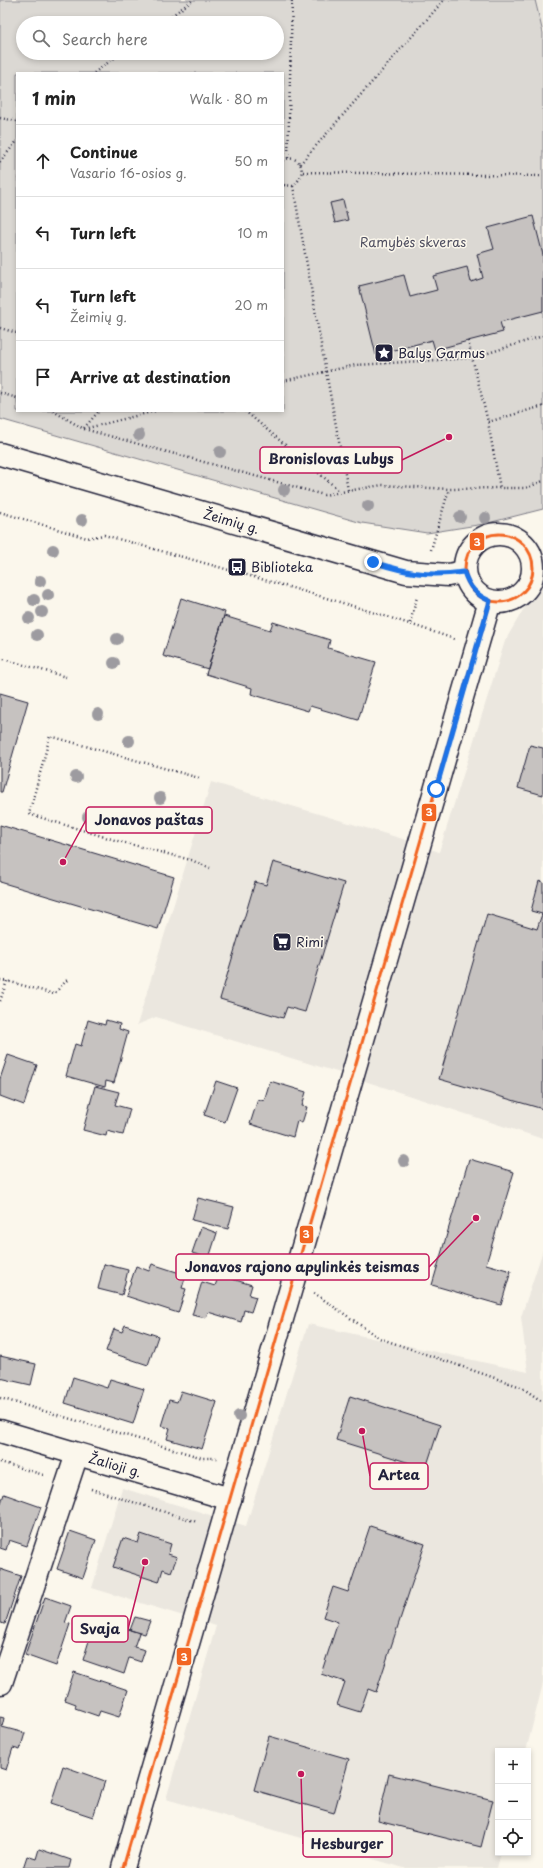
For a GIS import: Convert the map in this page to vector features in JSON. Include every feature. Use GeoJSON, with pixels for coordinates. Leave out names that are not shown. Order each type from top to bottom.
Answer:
{"type":"FeatureCollection","features":[{"type":"Feature","properties":{"kind":"main road","name":"Žeimių g."},"geometry":{"type":"LineString","coordinates":[[0,454],[406,572],[448,574],[464,572]]}},
{"type":"Feature","properties":{"kind":"main road"},"geometry":{"type":"LineString","coordinates":[[494,533],[506,534],[516,537],[524,544],[537,551],[533,564],[533,575],[529,585],[522,594],[512,600],[501,602],[490,601],[473,591],[467,582],[464,572],[468,551],[484,536],[494,533]]}},
{"type":"Feature","properties":{"kind":"main road"},"geometry":{"type":"LineString","coordinates":[[123,1868],[490,601]]}},
{"type":"Feature","properties":{"kind":"main road","name":"Žalioji g."},"geometry":{"type":"LineString","coordinates":[[0,1431],[230,1499]]}},
{"type":"Feature","properties":{"kind":"main road"},"geometry":{"type":"LineString","coordinates":[[0,1683],[77,1454]]}},
{"type":"Feature","properties":{"kind":"path"},"geometry":{"type":"LineString","coordinates":[[171,16],[193,0]]}},
{"type":"Feature","properties":{"kind":"path"},"geometry":{"type":"LineString","coordinates":[[288,158],[292,0]]}},
{"type":"Feature","properties":{"kind":"path"},"geometry":{"type":"LineString","coordinates":[[300,164],[444,0]]}},
{"type":"Feature","properties":{"kind":"path"},"geometry":{"type":"LineString","coordinates":[[95,72],[112,60]]}},
{"type":"Feature","properties":{"kind":"path"},"geometry":{"type":"LineString","coordinates":[[0,118],[16,121]]}},
{"type":"Feature","properties":{"kind":"path"},"geometry":{"type":"LineString","coordinates":[[0,162],[16,142]]}},
{"type":"Feature","properties":{"kind":"path"},"geometry":{"type":"LineString","coordinates":[[284,160],[288,158],[294,160],[300,164],[303,172],[300,180],[293,186],[284,185]]}},
{"type":"Feature","properties":{"kind":"path"},"geometry":{"type":"LineString","coordinates":[[303,172],[543,176]]}},
{"type":"Feature","properties":{"kind":"path"},"geometry":{"type":"LineString","coordinates":[[293,186],[348,490]]}},
{"type":"Feature","properties":{"kind":"path"},"geometry":{"type":"LineString","coordinates":[[0,328],[16,333]]}},
{"type":"Feature","properties":{"kind":"path"},"geometry":{"type":"LineString","coordinates":[[284,381],[356,365],[472,358],[543,336]]}},
{"type":"Feature","properties":{"kind":"path"},"geometry":{"type":"LineString","coordinates":[[468,341],[488,422],[500,488]]}},
{"type":"Feature","properties":{"kind":"path"},"geometry":{"type":"LineString","coordinates":[[0,393],[16,398]]}},
{"type":"Feature","properties":{"kind":"path"},"geometry":{"type":"LineString","coordinates":[[488,422],[543,406]]}},
{"type":"Feature","properties":{"kind":"path"},"geometry":{"type":"LineString","coordinates":[[55,412],[84,429],[324,495],[382,485],[449,489],[526,488],[543,481]]}},
{"type":"Feature","properties":{"kind":"path"},"geometry":{"type":"LineString","coordinates":[[84,429],[99,412]]}},
{"type":"Feature","properties":{"kind":"path"},"geometry":{"type":"LineString","coordinates":[[84,429],[151,412]]}},
{"type":"Feature","properties":{"kind":"path"},"geometry":{"type":"LineString","coordinates":[[246,412],[340,492]]}},
{"type":"Feature","properties":{"kind":"path"},"geometry":{"type":"LineString","coordinates":[[0,512],[88,538],[104,535],[410,623],[477,647]]}},
{"type":"Feature","properties":{"kind":"path"},"geometry":{"type":"LineString","coordinates":[[0,658],[66,677]]}},
{"type":"Feature","properties":{"kind":"path"},"geometry":{"type":"LineString","coordinates":[[199,778],[50,736],[29,814],[118,841],[191,860],[210,868]]}},
{"type":"Feature","properties":{"kind":"path"},"geometry":{"type":"LineString","coordinates":[[0,980],[54,994],[68,979]]}},
{"type":"Feature","properties":{"kind":"path"},"geometry":{"type":"LineString","coordinates":[[0,1001],[7,981]]}},
{"type":"Feature","properties":{"kind":"path"},"geometry":{"type":"LineString","coordinates":[[294,1280],[379,1338],[521,1387],[543,1402]]}},
{"type":"Feature","properties":{"kind":"path"},"geometry":{"type":"LineString","coordinates":[[0,1398],[203,1458],[221,1458]]}},
{"type":"Feature","properties":{"kind":"path"},"geometry":{"type":"LineString","coordinates":[[0,1462],[196,1521],[200,1526]]}},
{"type":"Feature","properties":{"kind":"shaded area"},"geometry":{"type":"Polygon","coordinates":[[[535,0],[543,0],[543,33],[535,0]]]}},
{"type":"Feature","properties":{"kind":"shaded area"},"geometry":{"type":"Polygon","coordinates":[[[543,584],[543,1139],[337,1072],[156,1017],[137,1025],[211,782],[403,839],[439,852],[505,641],[523,610],[543,584]]]}},
{"type":"Feature","properties":{"kind":"shaded area"},"geometry":{"type":"Polygon","coordinates":[[[543,1250],[543,1683],[527,1748],[495,1748],[495,1856],[500,1856],[497,1868],[404,1868],[166,1799],[216,1626],[92,1588],[122,1488],[246,1526],[308,1324],[528,1372],[521,1317],[543,1250]]]}},
{"type":"Feature","properties":{"kind":"green space","name":"Ramybės skveras"},"geometry":{"type":"Polygon","coordinates":[[[0,0],[535,0],[543,33],[543,509],[484,524],[427,533],[362,523],[0,419],[0,0]]]}},
{"type":"Feature","properties":{"kind":"building"},"geometry":{"type":"Polygon","coordinates":[[[343,200],[348,220],[335,223],[330,203],[343,200]]]}},
{"type":"Feature","properties":{"kind":"building"},"geometry":{"type":"Polygon","coordinates":[[[533,216],[543,255],[543,311],[500,322],[503,332],[435,350],[432,340],[376,355],[359,286],[404,275],[410,297],[437,290],[433,276],[467,267],[471,282],[483,278],[477,254],[494,249],[488,228],[533,216]]]}},
{"type":"Feature","properties":{"kind":"building"},"geometry":{"type":"Polygon","coordinates":[[[181,598],[225,612],[208,669],[163,656],[181,598]]]}},
{"type":"Feature","properties":{"kind":"building"},"geometry":{"type":"Polygon","coordinates":[[[224,616],[270,630],[273,622],[330,640],[328,648],[376,662],[358,720],[310,706],[308,711],[251,694],[252,688],[206,674],[224,616]]]}},
{"type":"Feature","properties":{"kind":"building"},"geometry":{"type":"Polygon","coordinates":[[[0,693],[28,701],[2,792],[0,792],[0,693]]]}},
{"type":"Feature","properties":{"kind":"building"},"geometry":{"type":"Polygon","coordinates":[[[530,745],[543,748],[543,795],[518,788],[530,745]]]}},
{"type":"Feature","properties":{"kind":"building"},"geometry":{"type":"Polygon","coordinates":[[[0,825],[174,877],[158,929],[0,882],[0,825]]]}},
{"type":"Feature","properties":{"kind":"building","name":"Rimi"},"geometry":{"type":"Polygon","coordinates":[[[273,862],[344,883],[305,1012],[287,1007],[283,1018],[220,999],[255,882],[266,885],[273,862]]]}},
{"type":"Feature","properties":{"kind":"building"},"geometry":{"type":"Polygon","coordinates":[[[539,881],[543,882],[543,1109],[439,1079],[487,914],[537,929],[542,914],[531,911],[539,881]]]}},
{"type":"Feature","properties":{"kind":"building"},"geometry":{"type":"Polygon","coordinates":[[[88,1020],[105,1025],[106,1020],[120,1024],[119,1029],[128,1032],[114,1083],[106,1081],[105,1087],[66,1076],[75,1044],[81,1046],[88,1020]]]}},
{"type":"Feature","properties":{"kind":"building"},"geometry":{"type":"Polygon","coordinates":[[[8,1055],[37,1065],[24,1105],[0,1096],[0,1079],[8,1055]]]}},
{"type":"Feature","properties":{"kind":"building"},"geometry":{"type":"Polygon","coordinates":[[[216,1081],[237,1088],[225,1122],[204,1115],[216,1081]]]}},
{"type":"Feature","properties":{"kind":"building"},"geometry":{"type":"Polygon","coordinates":[[[270,1081],[306,1092],[302,1106],[307,1107],[302,1123],[297,1121],[293,1137],[250,1124],[258,1099],[264,1101],[270,1081]]]}},
{"type":"Feature","properties":{"kind":"building"},"geometry":{"type":"Polygon","coordinates":[[[95,1086],[119,1092],[115,1105],[130,1109],[123,1135],[107,1131],[106,1136],[83,1130],[95,1086]]]}},
{"type":"Feature","properties":{"kind":"building"},"geometry":{"type":"Polygon","coordinates":[[[469,1159],[514,1172],[486,1264],[511,1271],[501,1305],[432,1285],[469,1159]]]}},
{"type":"Feature","properties":{"kind":"building"},"geometry":{"type":"Polygon","coordinates":[[[198,1198],[234,1207],[228,1229],[192,1220],[198,1198]]]}},
{"type":"Feature","properties":{"kind":"building"},"geometry":{"type":"Polygon","coordinates":[[[201,1227],[217,1233],[209,1258],[192,1253],[201,1227]]]}},
{"type":"Feature","properties":{"kind":"building"},"geometry":{"type":"Polygon","coordinates":[[[104,1264],[128,1270],[122,1295],[98,1289],[104,1264]]]}},
{"type":"Feature","properties":{"kind":"building"},"geometry":{"type":"Polygon","coordinates":[[[152,1264],[186,1275],[182,1288],[186,1289],[178,1313],[126,1296],[136,1266],[149,1271],[152,1264]]]}},
{"type":"Feature","properties":{"kind":"building"},"geometry":{"type":"Polygon","coordinates":[[[219,1275],[252,1285],[249,1295],[256,1297],[251,1312],[244,1310],[241,1322],[208,1312],[206,1318],[192,1315],[202,1282],[215,1286],[219,1275]]]}},
{"type":"Feature","properties":{"kind":"building"},"geometry":{"type":"Polygon","coordinates":[[[125,1325],[158,1336],[148,1365],[106,1351],[114,1329],[122,1332],[125,1325]]]}},
{"type":"Feature","properties":{"kind":"building"},"geometry":{"type":"Polygon","coordinates":[[[0,1356],[36,1364],[31,1385],[0,1378],[0,1356]]]}},
{"type":"Feature","properties":{"kind":"building"},"geometry":{"type":"Polygon","coordinates":[[[73,1377],[107,1388],[110,1379],[144,1389],[133,1424],[65,1403],[73,1377]]]}},
{"type":"Feature","properties":{"kind":"building"},"geometry":{"type":"Polygon","coordinates":[[[181,1391],[217,1402],[202,1449],[167,1439],[170,1428],[161,1426],[169,1400],[177,1402],[181,1391]]]}},
{"type":"Feature","properties":{"kind":"building"},"geometry":{"type":"Polygon","coordinates":[[[350,1396],[440,1425],[426,1468],[336,1440],[350,1396]]]}},
{"type":"Feature","properties":{"kind":"building"},"geometry":{"type":"Polygon","coordinates":[[[4,1494],[41,1507],[27,1546],[9,1540],[6,1550],[0,1548],[0,1506],[4,1494]]]}},
{"type":"Feature","properties":{"kind":"building"},"geometry":{"type":"Polygon","coordinates":[[[370,1526],[425,1544],[376,1692],[368,1689],[360,1712],[337,1705],[345,1682],[321,1674],[338,1622],[323,1617],[333,1587],[348,1592],[370,1526]]]}},
{"type":"Feature","properties":{"kind":"building"},"geometry":{"type":"Polygon","coordinates":[[[70,1531],[96,1540],[83,1578],[57,1569],[70,1531]]]}},
{"type":"Feature","properties":{"kind":"building"},"geometry":{"type":"Polygon","coordinates":[[[141,1534],[171,1544],[168,1554],[177,1557],[171,1572],[163,1569],[159,1582],[113,1567],[123,1538],[138,1543],[141,1534]]]}},
{"type":"Feature","properties":{"kind":"building"},"geometry":{"type":"Polygon","coordinates":[[[0,1569],[21,1576],[5,1624],[0,1623],[0,1569]]]}},
{"type":"Feature","properties":{"kind":"building"},"geometry":{"type":"Polygon","coordinates":[[[45,1597],[71,1606],[65,1623],[70,1624],[56,1666],[25,1655],[45,1597]]]}},
{"type":"Feature","properties":{"kind":"building"},"geometry":{"type":"Polygon","coordinates":[[[135,1617],[150,1621],[145,1634],[130,1630],[135,1617]]]}},
{"type":"Feature","properties":{"kind":"building"},"geometry":{"type":"Polygon","coordinates":[[[105,1621],[139,1633],[134,1647],[145,1650],[141,1662],[129,1658],[124,1674],[83,1660],[93,1628],[102,1632],[105,1621]]]}},
{"type":"Feature","properties":{"kind":"building"},"geometry":{"type":"Polygon","coordinates":[[[74,1672],[128,1690],[119,1717],[100,1711],[98,1716],[75,1708],[76,1704],[65,1700],[74,1672]]]}},
{"type":"Feature","properties":{"kind":"building"},"geometry":{"type":"Polygon","coordinates":[[[0,1717],[4,1718],[2,1727],[25,1733],[20,1750],[13,1748],[6,1770],[0,1768],[0,1717]]]}},
{"type":"Feature","properties":{"kind":"building"},"geometry":{"type":"Polygon","coordinates":[[[269,1736],[349,1759],[334,1813],[254,1790],[269,1736]]]}},
{"type":"Feature","properties":{"kind":"building"},"geometry":{"type":"Polygon","coordinates":[[[63,1766],[105,1781],[93,1817],[51,1803],[63,1766]]]}},
{"type":"Feature","properties":{"kind":"building"},"geometry":{"type":"Polygon","coordinates":[[[389,1774],[493,1800],[481,1847],[378,1821],[389,1774]]]}},
{"type":"Feature","properties":{"kind":"building"},"geometry":{"type":"Polygon","coordinates":[[[39,1849],[71,1860],[69,1868],[23,1868],[27,1856],[36,1859],[39,1849]]]}},
{"type":"Feature","properties":{"kind":"transit line","name":"3"},"geometry":{"type":"LineString","coordinates":[[492,534],[506,534],[518,539],[528,549],[533,561],[533,568],[533,575],[528,587],[518,597],[506,602],[492,602],[480,597],[470,587],[465,575],[465,561],[470,549],[480,539],[492,534]]}},
{"type":"Feature","properties":{"kind":"transit line","name":"3"},"geometry":{"type":"LineString","coordinates":[[123,1868],[490,601]]}},
{"type":"Feature","properties":{"kind":"place","name":"Balys Garmus"},"geometry":{"type":"Point","coordinates":[384,353]}},
{"type":"Feature","properties":{"kind":"place","name":"Bronislovas Lubys"},"geometry":{"type":"Point","coordinates":[449,437]}},
{"type":"Feature","properties":{"kind":"place","name":"Biblioteka"},"geometry":{"type":"Point","coordinates":[237,567]}},
{"type":"Feature","properties":{"kind":"place","name":"Jonavos paštas"},"geometry":{"type":"Point","coordinates":[63,862]}},
{"type":"Feature","properties":{"kind":"place","name":"Rimi"},"geometry":{"type":"Point","coordinates":[282,942]}},
{"type":"Feature","properties":{"kind":"place","name":"Jonavos rajono apylinkės teismas"},"geometry":{"type":"Point","coordinates":[476,1218]}},
{"type":"Feature","properties":{"kind":"place","name":"Artea"},"geometry":{"type":"Point","coordinates":[362,1431]}},
{"type":"Feature","properties":{"kind":"place","name":"Svaja"},"geometry":{"type":"Point","coordinates":[145,1562]}},
{"type":"Feature","properties":{"kind":"place","name":"Hesburger"},"geometry":{"type":"Point","coordinates":[301,1774]}},
{"type":"Feature","properties":{"kind":"route"},"geometry":{"type":"LineString","coordinates":[[373,562],[406,572],[423,574],[448,574],[464,572],[467,582],[473,591],[490,601],[436,789]]}}]}
